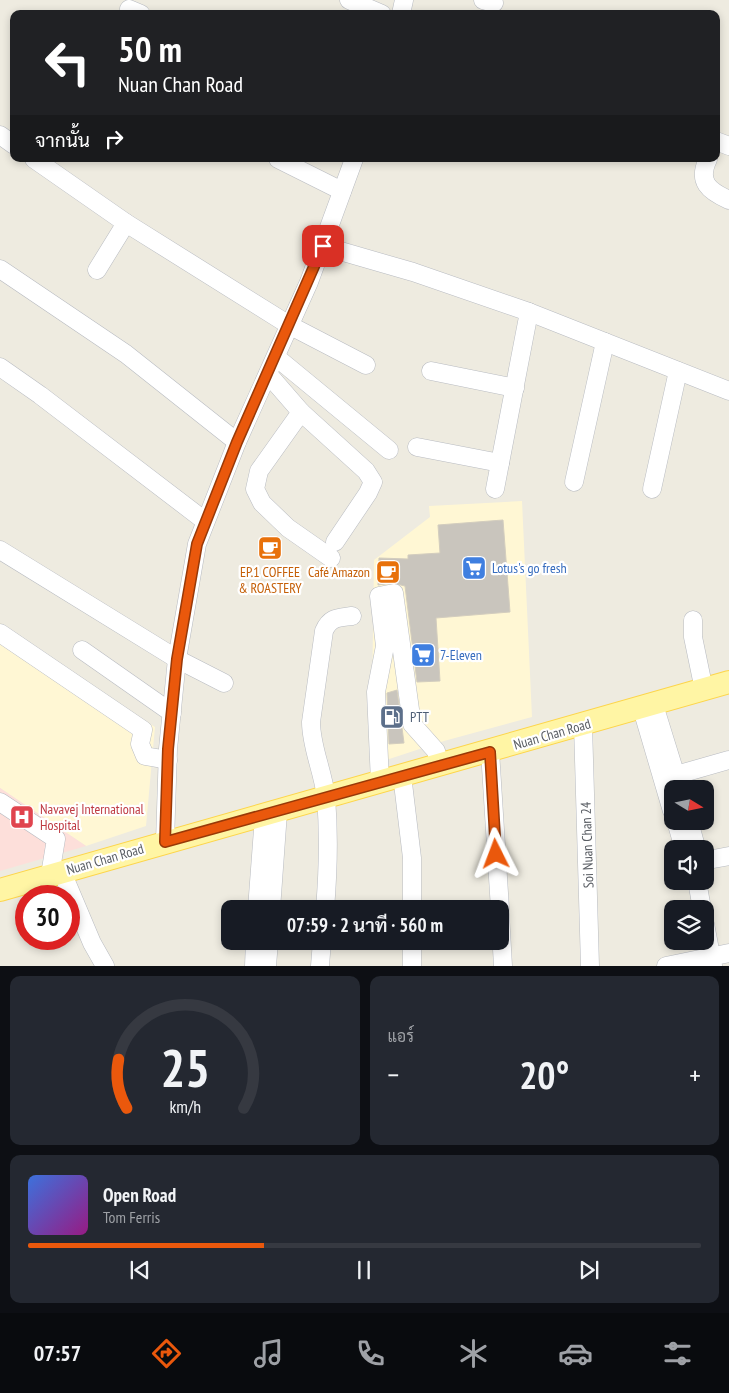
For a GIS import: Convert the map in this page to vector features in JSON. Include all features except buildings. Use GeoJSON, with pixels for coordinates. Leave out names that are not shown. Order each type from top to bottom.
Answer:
{"type":"FeatureCollection","features":[{"type":"Feature","properties":{"kind":"main road","name":"Nuan Chan Road"},"geometry":{"type":"LineString","coordinates":[[0,890],[402,775],[583,726],[729,682]]}},
{"type":"Feature","properties":{"kind":"street"},"geometry":{"type":"LineString","coordinates":[[349,0],[373,10]]}},
{"type":"Feature","properties":{"kind":"street"},"geometry":{"type":"LineString","coordinates":[[38,162],[126,223],[289,325],[366,364]]}},
{"type":"Feature","properties":{"kind":"street"},"geometry":{"type":"LineString","coordinates":[[284,162],[342,191]]}},
{"type":"Feature","properties":{"kind":"street"},"geometry":{"type":"LineString","coordinates":[[165,842],[168,760],[177,659],[187,592],[197,544],[237,442],[276,357],[323,246],[353,162]]}},
{"type":"Feature","properties":{"kind":"street"},"geometry":{"type":"LineString","coordinates":[[707,162],[703,177],[704,184],[729,200]]}},
{"type":"Feature","properties":{"kind":"street"},"geometry":{"type":"LineString","coordinates":[[97,270],[126,223]]}},
{"type":"Feature","properties":{"kind":"street"},"geometry":{"type":"LineString","coordinates":[[323,246],[413,272],[530,312],[729,391]]}},
{"type":"Feature","properties":{"kind":"street"},"geometry":{"type":"LineString","coordinates":[[0,269],[126,354],[237,442]]}},
{"type":"Feature","properties":{"kind":"street"},"geometry":{"type":"LineString","coordinates":[[495,489],[530,312]]}},
{"type":"Feature","properties":{"kind":"street"},"geometry":{"type":"LineString","coordinates":[[574,482],[605,342]]}},
{"type":"Feature","properties":{"kind":"street"},"geometry":{"type":"LineString","coordinates":[[276,357],[390,450]]}},
{"type":"Feature","properties":{"kind":"street"},"geometry":{"type":"LineString","coordinates":[[0,367],[40,395],[205,521]]}},
{"type":"Feature","properties":{"kind":"street"},"geometry":{"type":"LineString","coordinates":[[652,489],[678,371]]}},
{"type":"Feature","properties":{"kind":"street"},"geometry":{"type":"LineString","coordinates":[[431,372],[515,388]]}},
{"type":"Feature","properties":{"kind":"street"},"geometry":{"type":"LineString","coordinates":[[268,374],[301,412],[366,471],[373,482],[333,550],[288,528],[262,503],[255,489],[259,471],[301,412]]}},
{"type":"Feature","properties":{"kind":"street"},"geometry":{"type":"LineString","coordinates":[[417,447],[500,463]]}},
{"type":"Feature","properties":{"kind":"street"},"geometry":{"type":"LineString","coordinates":[[0,550],[177,659],[224,683]]}},
{"type":"Feature","properties":{"kind":"street"},"geometry":{"type":"LineString","coordinates":[[380,782],[376,692],[385,646],[379,596],[394,593],[412,724],[436,751],[440,766]]}},
{"type":"Feature","properties":{"kind":"street"},"geometry":{"type":"LineString","coordinates":[[325,900],[326,797],[311,733],[324,631],[327,623],[333,618],[352,616]]}},
{"type":"Feature","properties":{"kind":"street"},"geometry":{"type":"LineString","coordinates":[[693,620],[693,637],[704,690]]}},
{"type":"Feature","properties":{"kind":"street"},"geometry":{"type":"LineString","coordinates":[[0,633],[143,730],[140,744],[145,756],[168,760]]}},
{"type":"Feature","properties":{"kind":"street"},"geometry":{"type":"LineString","coordinates":[[82,650],[172,713]]}},
{"type":"Feature","properties":{"kind":"street"},"geometry":{"type":"LineString","coordinates":[[648,707],[677,780]]}},
{"type":"Feature","properties":{"kind":"street"},"geometry":{"type":"LineString","coordinates":[[648,707],[665,780]]}},
{"type":"Feature","properties":{"kind":"street","name":"Soi Nuan Chan 24"},"geometry":{"type":"LineString","coordinates":[[583,726],[590,966]]}},
{"type":"Feature","properties":{"kind":"street"},"geometry":{"type":"LineString","coordinates":[[490,752],[499,900]]}},
{"type":"Feature","properties":{"kind":"street"},"geometry":{"type":"LineString","coordinates":[[683,780],[729,760]]}},
{"type":"Feature","properties":{"kind":"street"},"geometry":{"type":"LineString","coordinates":[[402,775],[412,858],[412,900]]}},
{"type":"Feature","properties":{"kind":"street"},"geometry":{"type":"LineString","coordinates":[[0,802],[56,839],[56,874],[105,966]]}},
{"type":"Feature","properties":{"kind":"street"},"geometry":{"type":"LineString","coordinates":[[258,900],[271,814]]}},
{"type":"Feature","properties":{"kind":"street"},"geometry":{"type":"LineString","coordinates":[[271,814],[271,900]]}},
{"type":"Feature","properties":{"kind":"street"},"geometry":{"type":"LineString","coordinates":[[714,855],[729,856]]}},
{"type":"Feature","properties":{"kind":"street"},"geometry":{"type":"LineString","coordinates":[[254,966],[255,950]]}},
{"type":"Feature","properties":{"kind":"street"},"geometry":{"type":"LineString","coordinates":[[267,966],[268,950]]}},
{"type":"Feature","properties":{"kind":"street"},"geometry":{"type":"LineString","coordinates":[[320,966],[321,950]]}},
{"type":"Feature","properties":{"kind":"street"},"geometry":{"type":"LineString","coordinates":[[412,950],[412,966]]}},
{"type":"Feature","properties":{"kind":"street"},"geometry":{"type":"LineString","coordinates":[[502,950],[503,966]]}},
{"type":"Feature","properties":{"kind":"street"},"geometry":{"type":"LineString","coordinates":[[666,966],[712,961],[729,953]]}},
{"type":"Feature","properties":{"kind":"shaded area"},"geometry":{"type":"Polygon","coordinates":[[[522,501],[532,717],[444,741],[371,765],[374,560],[430,517],[429,506],[522,501]]]}},
{"type":"Feature","properties":{"kind":"shaded area"},"geometry":{"type":"Polygon","coordinates":[[[0,623],[155,727],[146,826],[86,846],[0,788],[0,623]]]}},
{"type":"Feature","properties":{"kind":"shaded area","name":"Navavej International Hospital"},"geometry":{"type":"Polygon","coordinates":[[[0,788],[86,846],[0,871],[0,788]]]}},
{"type":"Feature","properties":{"kind":"place","name":"EP.1 COFFEE & ROASTERY"},"geometry":{"type":"Point","coordinates":[270,548]}},
{"type":"Feature","properties":{"kind":"place","name":"Lotus's go fresh"},"geometry":{"type":"Point","coordinates":[474,568]}},
{"type":"Feature","properties":{"kind":"place","name":"Café Amazon"},"geometry":{"type":"Point","coordinates":[388,572]}},
{"type":"Feature","properties":{"kind":"place","name":"7-Eleven"},"geometry":{"type":"Point","coordinates":[423,655]}},
{"type":"Feature","properties":{"kind":"place","name":"PTT"},"geometry":{"type":"Point","coordinates":[392,717]}},
{"type":"Feature","properties":{"kind":"place","name":"Navavej International Hospital"},"geometry":{"type":"Point","coordinates":[22,817]}},
{"type":"Feature","properties":{"kind":"route"},"geometry":{"type":"LineString","coordinates":[[323,246],[309,282],[237,442],[197,544],[187,592],[177,659],[168,749],[165,842],[490,752],[496,854]]}}]}
